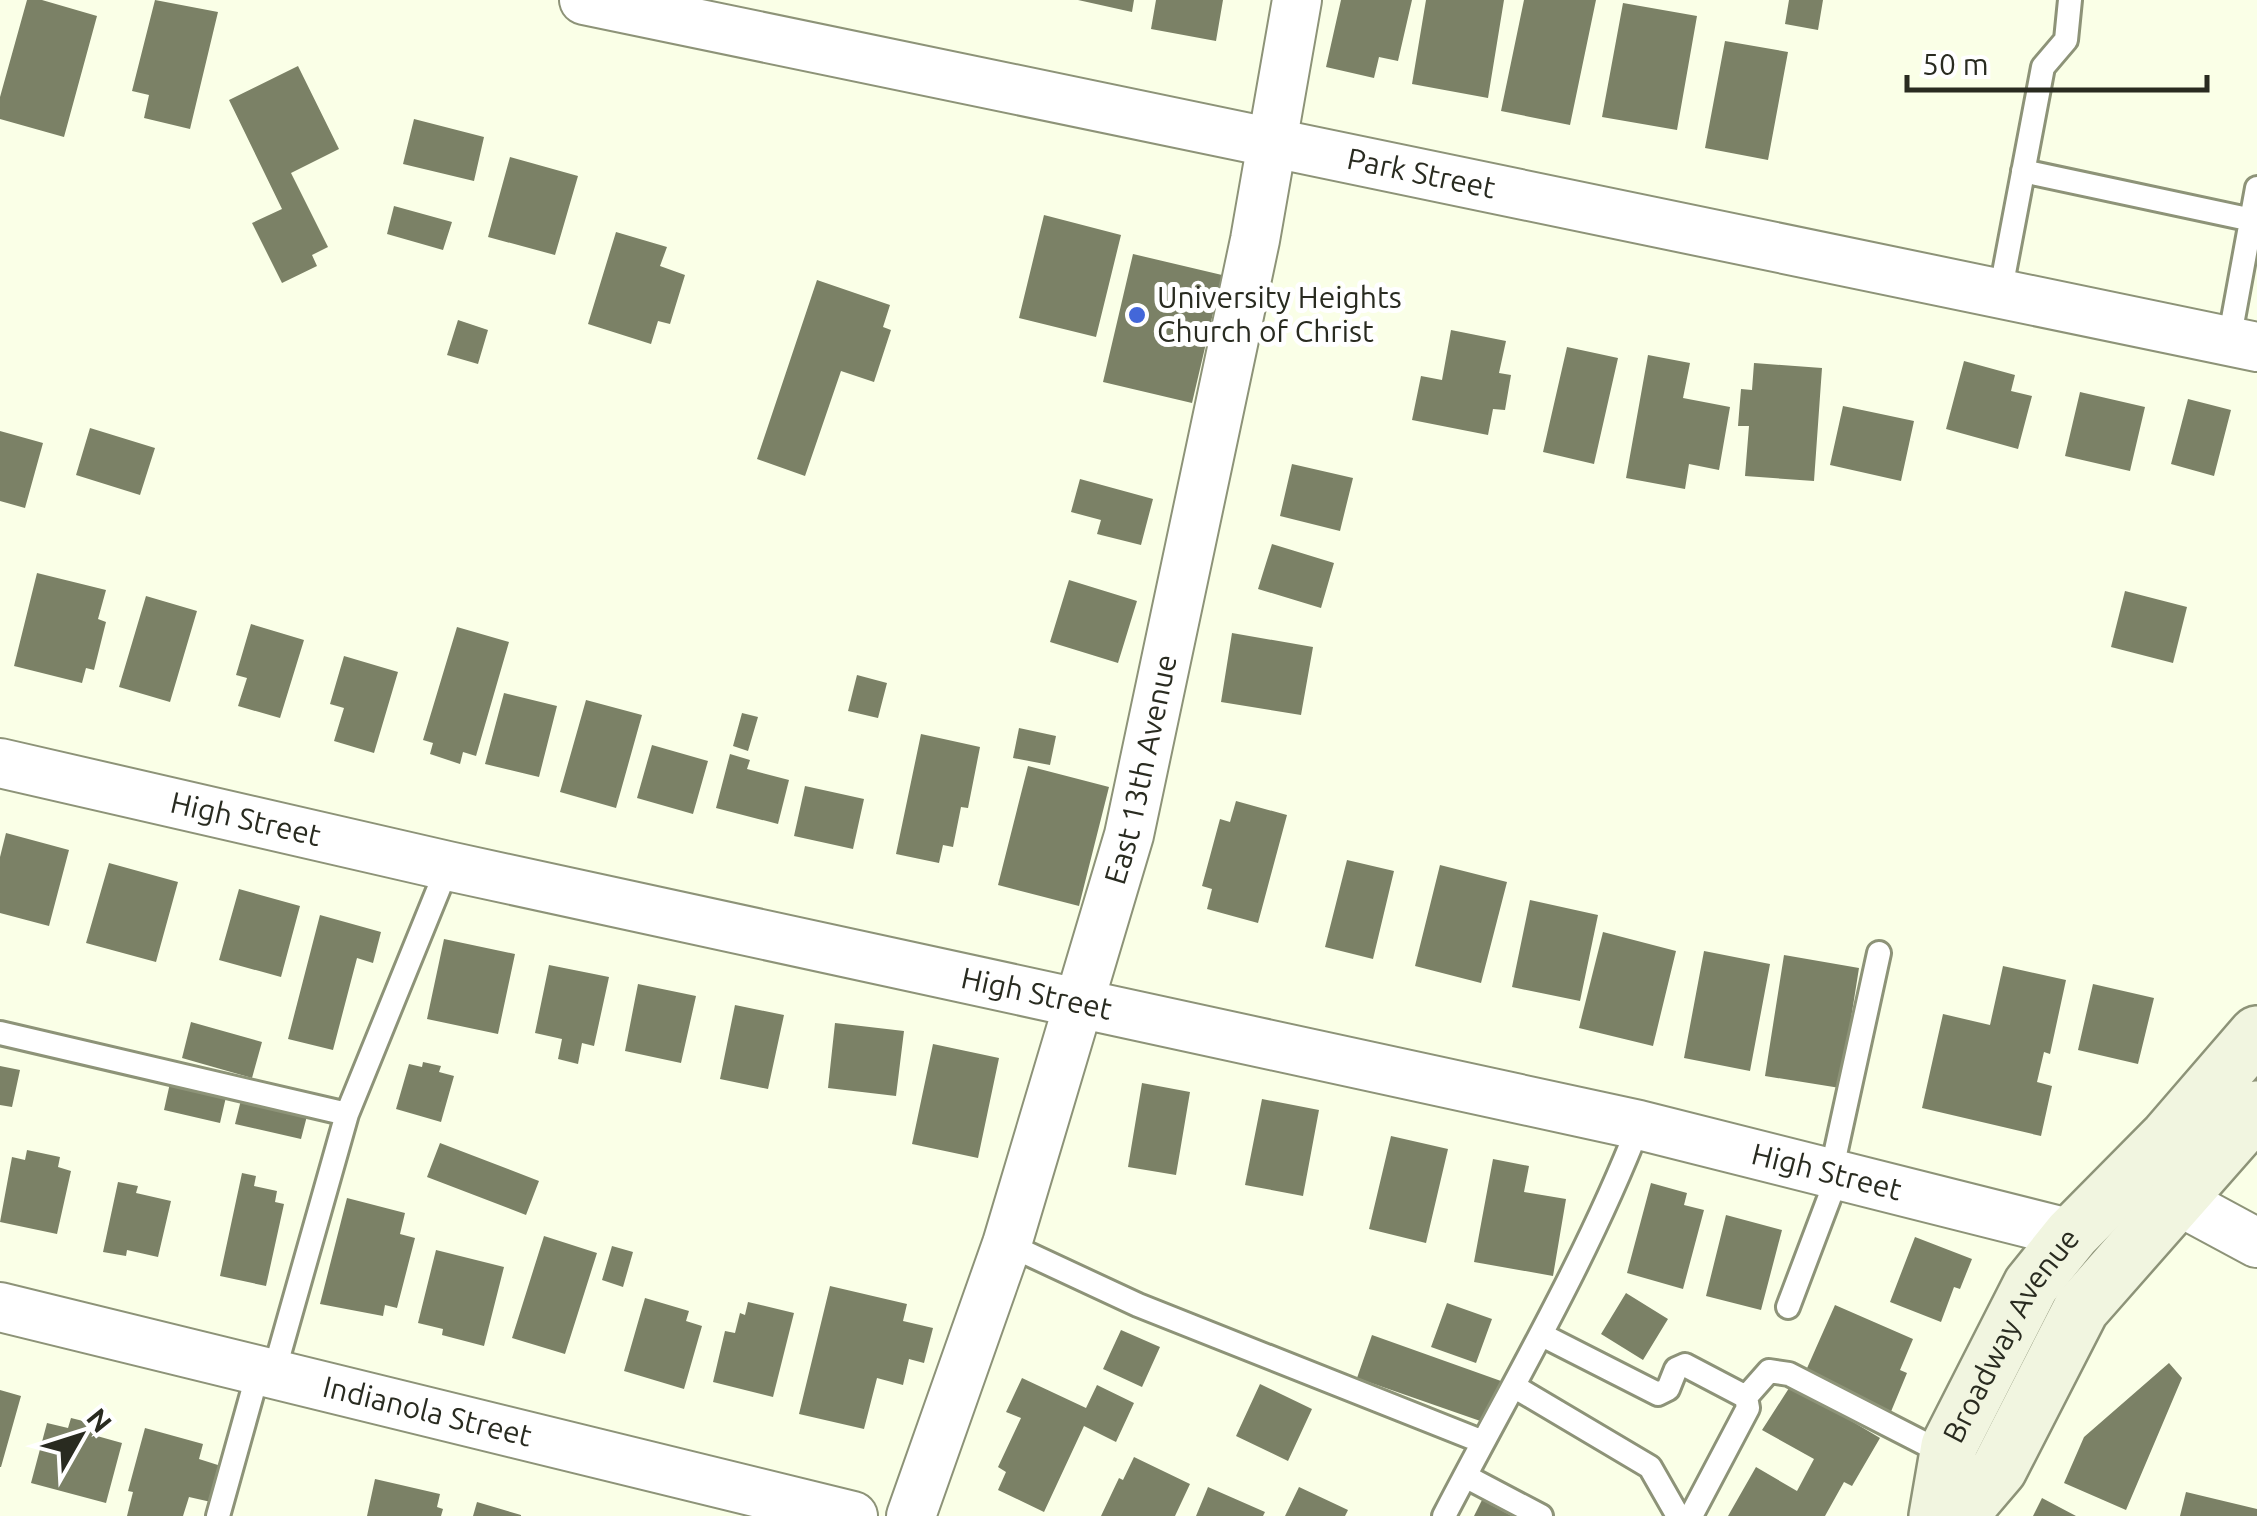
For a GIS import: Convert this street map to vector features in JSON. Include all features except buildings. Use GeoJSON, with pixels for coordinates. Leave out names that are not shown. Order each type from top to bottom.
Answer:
{"type":"FeatureCollection","features":[{"type":"Feature","properties":{"kind":"street","name":"Park Street"},"geometry":{"type":"LineString","coordinates":[[584,0],[2243,344]]}},
{"type":"Feature","properties":{"kind":"street","name":"East 13th Avenue"},"geometry":{"type":"LineString","coordinates":[[911,1516],[1007,1244],[1129,835],[1256,240],[1297,0]]}},
{"type":"Feature","properties":{"kind":"street","name":"High Street"},"geometry":{"type":"LineString","coordinates":[[0,763],[448,866],[1638,1125],[2072,1234]]}},
{"type":"Feature","properties":{"kind":"street","name":"Broadway Avenue"},"geometry":{"type":"LineString","coordinates":[[1938,1516],[1949,1446],[2031,1285],[2072,1234],[2168,1137],[2257,1034]]}},
{"type":"Feature","properties":{"kind":"street","name":"Broadway Avenue"},"geometry":{"type":"LineString","coordinates":[[1959,1516],[1999,1469],[2080,1308],[2179,1202],[2257,1109]]}},
{"type":"Feature","properties":{"kind":"street"},"geometry":{"type":"LineString","coordinates":[[2179,1202],[2257,1243]]}},
{"type":"Feature","properties":{"kind":"street","name":"Indianola Street"},"geometry":{"type":"LineString","coordinates":[[0,1306],[853,1516]]}},
{"type":"Feature","properties":{"kind":"lane"},"geometry":{"type":"LineString","coordinates":[[2000,294],[2043,67],[2066,40],[2070,0]]}},
{"type":"Feature","properties":{"kind":"lane"},"geometry":{"type":"LineString","coordinates":[[2023,171],[2254,220]]}},
{"type":"Feature","properties":{"kind":"lane"},"geometry":{"type":"LineString","coordinates":[[2243,344],[2257,188]]}},
{"type":"Feature","properties":{"kind":"lane"},"geometry":{"type":"LineString","coordinates":[[218,1516],[347,1114],[448,866]]}},
{"type":"Feature","properties":{"kind":"lane"},"geometry":{"type":"LineString","coordinates":[[1788,1308],[1835,1174],[1879,953]]}},
{"type":"Feature","properties":{"kind":"lane"},"geometry":{"type":"LineString","coordinates":[[0,1033],[347,1114]]}},
{"type":"Feature","properties":{"kind":"lane"},"geometry":{"type":"LineString","coordinates":[[1444,1516],[1542,1335],[1638,1125]]}},
{"type":"Feature","properties":{"kind":"lane"},"geometry":{"type":"LineString","coordinates":[[1007,1244],[1138,1305],[1483,1442]]}},
{"type":"Feature","properties":{"kind":"lane"},"geometry":{"type":"LineString","coordinates":[[1542,1335],[1658,1394],[1668,1389],[1676,1368],[1685,1365],[1746,1397]]}},
{"type":"Feature","properties":{"kind":"lane"},"geometry":{"type":"LineString","coordinates":[[1746,1397],[1770,1372],[1790,1374],[1947,1455]]}},
{"type":"Feature","properties":{"kind":"lane"},"geometry":{"type":"LineString","coordinates":[[1515,1387],[1650,1466],[1678,1516]]}},
{"type":"Feature","properties":{"kind":"lane"},"geometry":{"type":"LineString","coordinates":[[1691,1516],[1748,1408],[1746,1397]]}},
{"type":"Feature","properties":{"kind":"lane"},"geometry":{"type":"LineString","coordinates":[[1465,1476],[1541,1516]]}},
{"type":"Feature","properties":{"kind":"place","name":"University Heights Church of Christ"},"geometry":{"type":"Point","coordinates":[1137,315]}}]}
